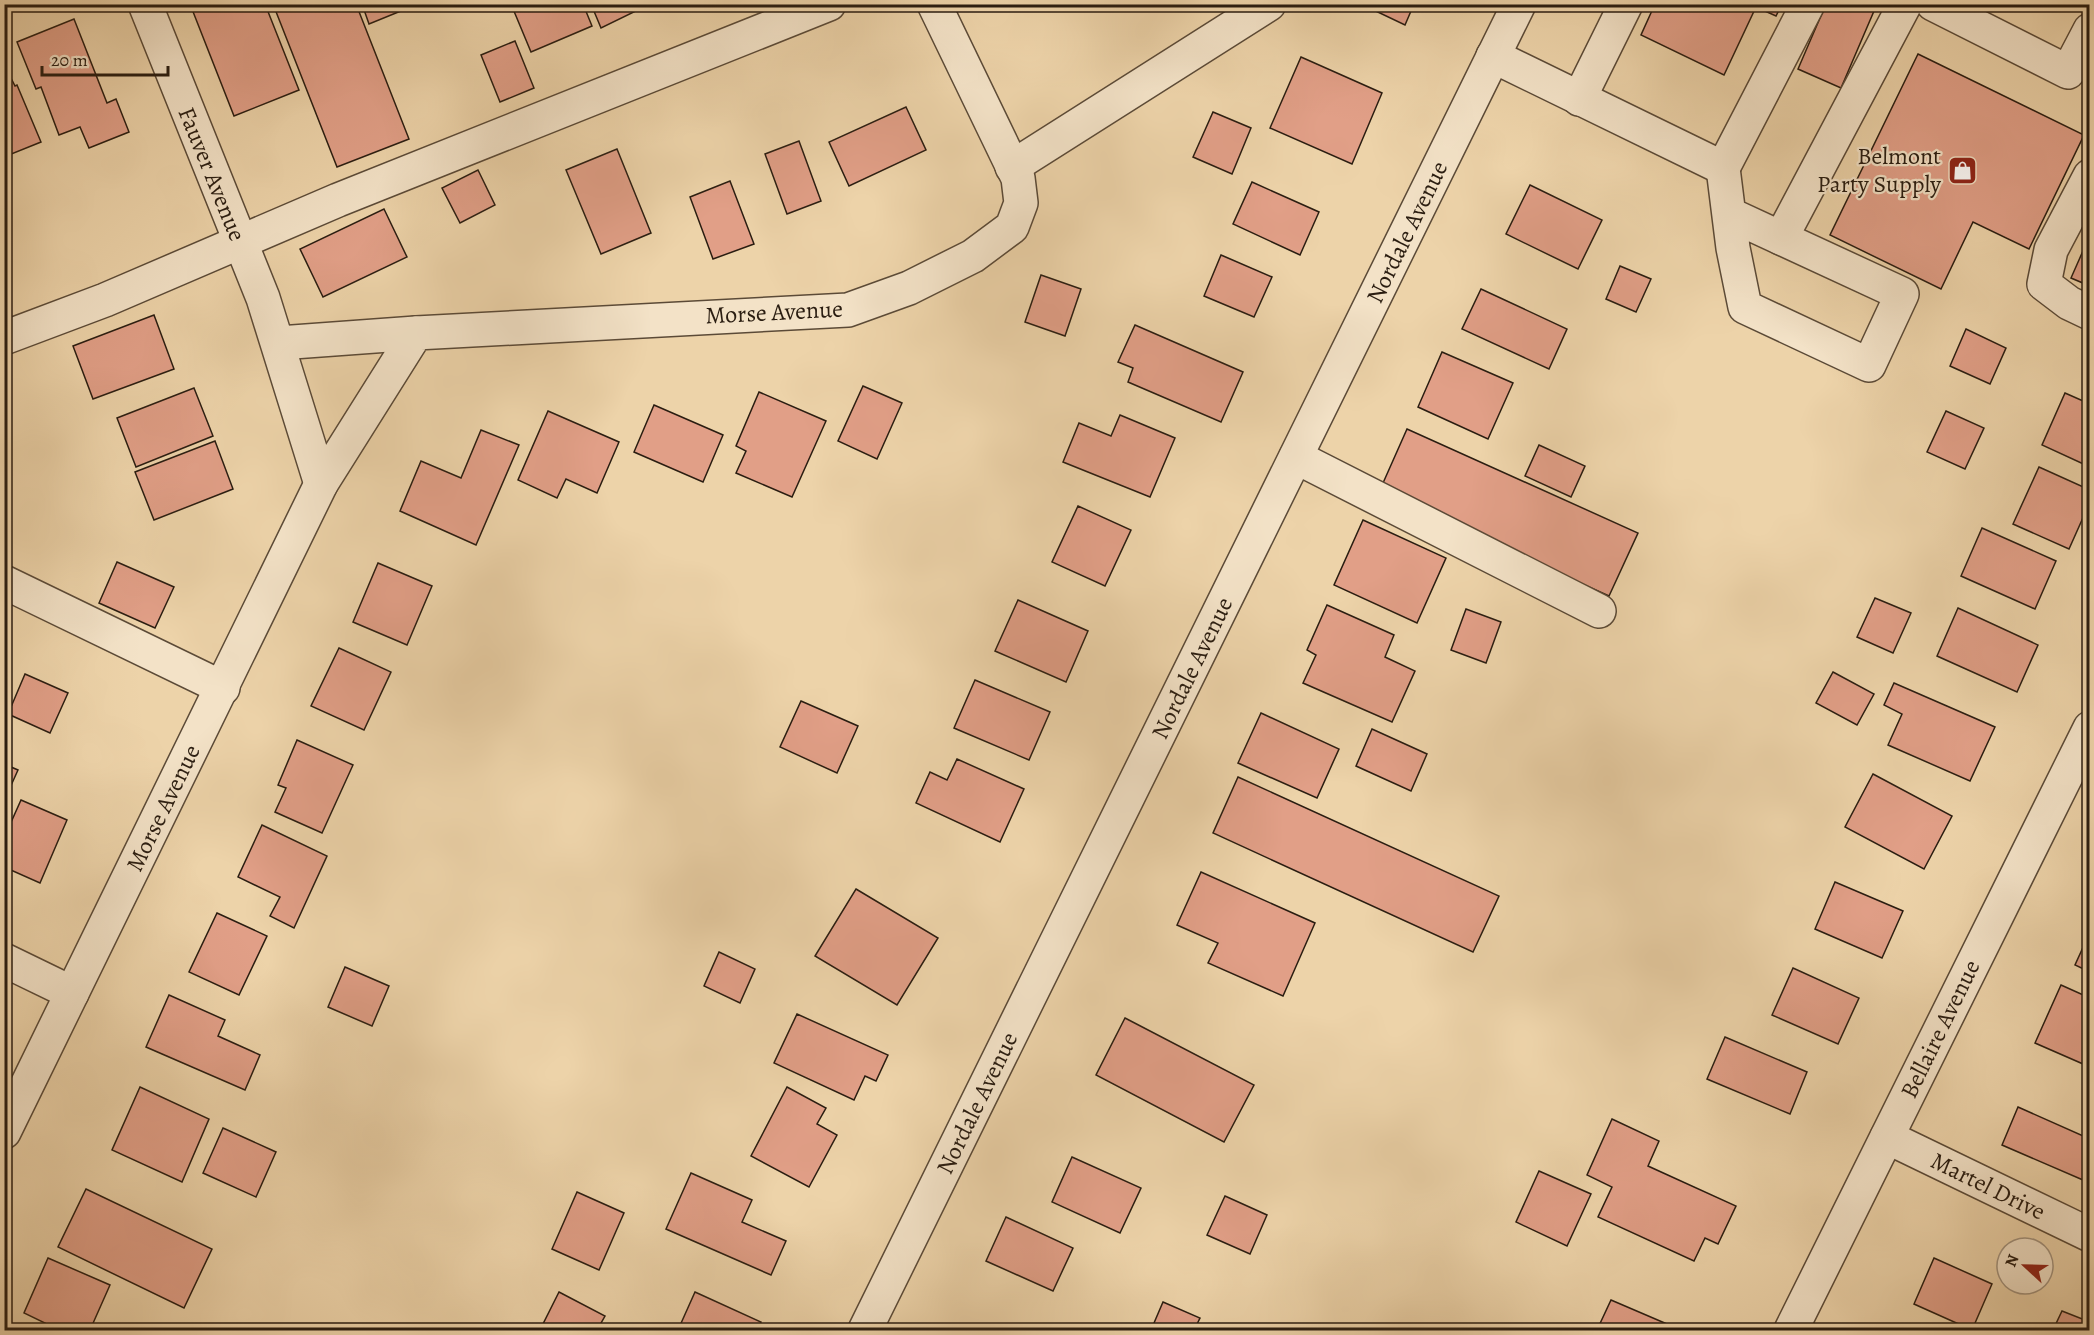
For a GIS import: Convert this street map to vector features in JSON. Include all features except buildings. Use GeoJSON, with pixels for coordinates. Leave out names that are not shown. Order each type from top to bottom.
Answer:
{"type":"FeatureCollection","features":[{"type":"Feature","properties":{"kind":"street","name":"Fauver Avenue"},"geometry":{"type":"LineString","coordinates":[[145,4],[279,343]]}},
{"type":"Feature","properties":{"kind":"street"},"geometry":{"type":"LineString","coordinates":[[4,338],[105,300],[338,200],[829,4]]}},
{"type":"Feature","properties":{"kind":"street","name":"Morse Avenue"},"geometry":{"type":"LineString","coordinates":[[279,343],[416,333],[848,310],[909,288],[973,256],[1012,227],[1021,203],[1018,178],[934,4]]}},
{"type":"Feature","properties":{"kind":"street"},"geometry":{"type":"LineString","coordinates":[[1012,167],[1269,4]]}},
{"type":"Feature","properties":{"kind":"street"},"geometry":{"type":"LineString","coordinates":[[1579,99],[1626,4]]}},
{"type":"Feature","properties":{"kind":"street"},"geometry":{"type":"LineString","coordinates":[[1729,214],[1902,294],[1869,365],[1745,306],[1729,214],[1723,168],[1808,4]]}},
{"type":"Feature","properties":{"kind":"street"},"geometry":{"type":"LineString","coordinates":[[1781,238],[1905,4]]}},
{"type":"Feature","properties":{"kind":"street"},"geometry":{"type":"LineString","coordinates":[[1933,4],[2068,72],[2090,30]]}},
{"type":"Feature","properties":{"kind":"street","name":"Nordale Avenue"},"geometry":{"type":"LineString","coordinates":[[865,1330],[1296,458],[1493,56],[1514,6]]}},
{"type":"Feature","properties":{"kind":"street"},"geometry":{"type":"LineString","coordinates":[[1493,56],[1723,168]]}},
{"type":"Feature","properties":{"kind":"street"},"geometry":{"type":"LineString","coordinates":[[2090,176],[2051,250],[2044,284],[2069,303],[2090,313]]}},
{"type":"Feature","properties":{"kind":"street","name":"Morse Avenue"},"geometry":{"type":"LineString","coordinates":[[4,1132],[321,484],[416,333]]}},
{"type":"Feature","properties":{"kind":"street"},"geometry":{"type":"LineString","coordinates":[[279,343],[321,484]]}},
{"type":"Feature","properties":{"kind":"street"},"geometry":{"type":"LineString","coordinates":[[1296,458],[1599,611]]}},
{"type":"Feature","properties":{"kind":"street"},"geometry":{"type":"LineString","coordinates":[[4,582],[223,688]]}},
{"type":"Feature","properties":{"kind":"street","name":"Bellaire Avenue"},"geometry":{"type":"LineString","coordinates":[[1791,1330],[2090,728]]}},
{"type":"Feature","properties":{"kind":"street"},"geometry":{"type":"LineString","coordinates":[[4,960],[72,993]]}},
{"type":"Feature","properties":{"kind":"street","name":"Martel Drive"},"geometry":{"type":"LineString","coordinates":[[1887,1137],[2090,1235]]}},
{"type":"Feature","properties":{"kind":"place","name":"Belmont Party Supply"},"geometry":{"type":"Point","coordinates":[1962,170]}}]}
